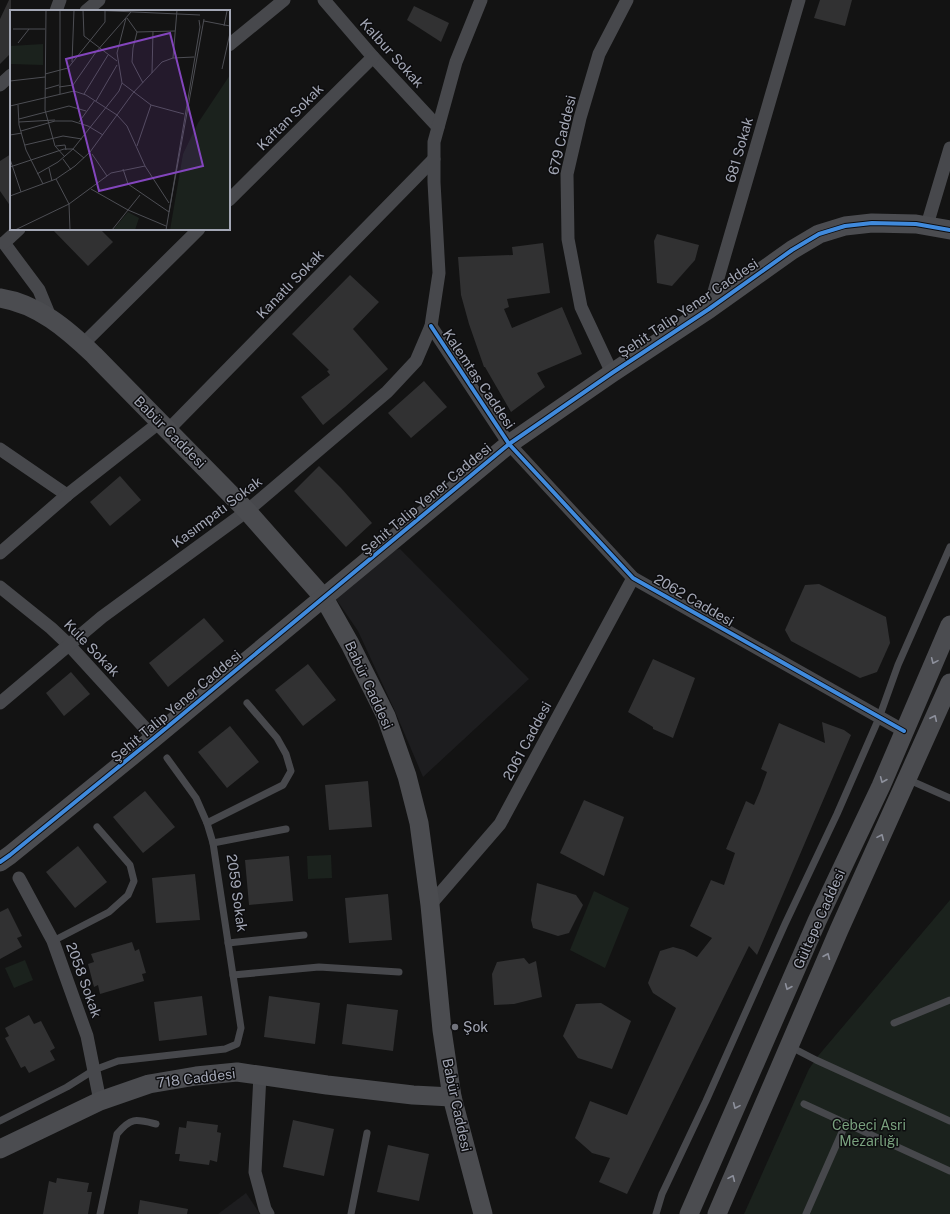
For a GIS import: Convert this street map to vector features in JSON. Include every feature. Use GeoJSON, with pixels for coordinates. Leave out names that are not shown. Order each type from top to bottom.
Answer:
{"type":"FeatureCollection","features":[{"type":"Feature","properties":{"kind":"main road","name":"Şehit Talip Yener Caddesi"},"geometry":{"type":"LineString","coordinates":[[0,862],[154,738],[509,444],[612,373],[709,309],[779,258],[819,234],[845,226],[872,223],[927,226],[950,230]]}},
{"type":"Feature","properties":{"kind":"main road","name":"Babür Caddesi"},"geometry":{"type":"LineString","coordinates":[[0,298],[23,303],[51,319],[71,333],[83,344],[247,511],[324,598],[350,644],[386,716],[407,776],[419,823],[430,905],[442,1030],[452,1097],[483,1214]]}},
{"type":"Feature","properties":{"kind":"main road","name":"Gültepe Caddesi"},"geometry":{"type":"LineString","coordinates":[[689,1214],[817,921],[881,786],[950,625]]}},
{"type":"Feature","properties":{"kind":"main road","name":"Gültepe Caddesi"},"geometry":{"type":"LineString","coordinates":[[716,1214],[842,923],[950,683]]}},
{"type":"Feature","properties":{"kind":"main road","name":"718 Caddesi"},"geometry":{"type":"LineString","coordinates":[[0,1149],[100,1101],[149,1084],[196,1076],[237,1072],[327,1085],[413,1095],[452,1097]]}},
{"type":"Feature","properties":{"kind":"street"},"geometry":{"type":"LineString","coordinates":[[56,10],[60,0]]}},
{"type":"Feature","properties":{"kind":"street"},"geometry":{"type":"LineString","coordinates":[[87,10],[99,0]]}},
{"type":"Feature","properties":{"kind":"street"},"geometry":{"type":"LineString","coordinates":[[230,43],[284,0]]}},
{"type":"Feature","properties":{"kind":"street","name":"Kalbur Sokak"},"geometry":{"type":"LineString","coordinates":[[324,0],[373,57],[438,127]]}},
{"type":"Feature","properties":{"kind":"street","name":"Kalemtaş Caddesi"},"geometry":{"type":"LineString","coordinates":[[481,0],[456,62],[434,142],[440,274],[431,326],[509,444]]}},
{"type":"Feature","properties":{"kind":"street","name":"679 Caddesi"},"geometry":{"type":"LineString","coordinates":[[612,373],[581,307],[568,239],[567,174],[580,118],[599,54],[627,0]]}},
{"type":"Feature","properties":{"kind":"street","name":"681 Sokak"},"geometry":{"type":"LineString","coordinates":[[709,309],[799,0]]}},
{"type":"Feature","properties":{"kind":"street","name":"Kaftan Sokak"},"geometry":{"type":"LineString","coordinates":[[230,199],[373,57]]}},
{"type":"Feature","properties":{"kind":"street"},"geometry":{"type":"LineString","coordinates":[[0,85],[10,76]]}},
{"type":"Feature","properties":{"kind":"street"},"geometry":{"type":"LineString","coordinates":[[927,226],[950,148]]}},
{"type":"Feature","properties":{"kind":"street","name":"Kanatlı Sokak"},"geometry":{"type":"LineString","coordinates":[[0,553],[67,495],[164,426],[434,159]]}},
{"type":"Feature","properties":{"kind":"street"},"geometry":{"type":"LineString","coordinates":[[18,230],[2,242],[39,290],[51,319]]}},
{"type":"Feature","properties":{"kind":"street"},"geometry":{"type":"LineString","coordinates":[[83,344],[198,230]]}},
{"type":"Feature","properties":{"kind":"street","name":"Kasımpatı Sokak"},"geometry":{"type":"LineString","coordinates":[[0,702],[102,617],[247,511],[387,392],[416,361],[431,326]]}},
{"type":"Feature","properties":{"kind":"street","name":"2062 Caddesi"},"geometry":{"type":"LineString","coordinates":[[509,444],[633,578],[904,731]]}},
{"type":"Feature","properties":{"kind":"street"},"geometry":{"type":"LineString","coordinates":[[0,449],[67,495]]}},
{"type":"Feature","properties":{"kind":"street","name":"2061 Caddesi"},"geometry":{"type":"LineString","coordinates":[[430,905],[500,824],[633,578]]}},
{"type":"Feature","properties":{"kind":"street","name":"Kule Sokak"},"geometry":{"type":"LineString","coordinates":[[0,587],[51,628],[69,645],[154,738]]}},
{"type":"Feature","properties":{"kind":"street","name":"2058 Sokak"},"geometry":{"type":"LineString","coordinates":[[19,878],[53,941],[87,1036],[100,1101]]}},
{"type":"Feature","properties":{"kind":"street"},"geometry":{"type":"LineString","coordinates":[[260,1075],[255,1172],[265,1209],[268,1214]]}},
{"type":"Feature","properties":{"kind":"lane"},"geometry":{"type":"LineString","coordinates":[[656,1214],[662,1194],[706,1101],[879,718],[898,664],[950,547]]}},
{"type":"Feature","properties":{"kind":"lane"},"geometry":{"type":"LineString","coordinates":[[207,823],[283,785],[291,770],[286,754],[277,738],[247,703]]}},
{"type":"Feature","properties":{"kind":"lane","name":"2059 Sokak"},"geometry":{"type":"LineString","coordinates":[[94,1070],[118,1061],[225,1049],[237,1044],[241,1028],[214,843],[196,798],[167,758]]}},
{"type":"Feature","properties":{"kind":"lane"},"geometry":{"type":"LineString","coordinates":[[907,779],[950,798]]}},
{"type":"Feature","properties":{"kind":"lane"},"geometry":{"type":"LineString","coordinates":[[53,941],[109,912],[128,895],[134,881],[130,865],[97,827]]}},
{"type":"Feature","properties":{"kind":"lane"},"geometry":{"type":"LineString","coordinates":[[214,843],[286,829]]}},
{"type":"Feature","properties":{"kind":"lane"},"geometry":{"type":"LineString","coordinates":[[228,943],[304,935]]}},
{"type":"Feature","properties":{"kind":"lane"},"geometry":{"type":"LineString","coordinates":[[233,975],[319,967],[399,972]]}},
{"type":"Feature","properties":{"kind":"lane"},"geometry":{"type":"LineString","coordinates":[[894,1023],[950,1000]]}},
{"type":"Feature","properties":{"kind":"lane"},"geometry":{"type":"LineString","coordinates":[[789,1046],[816,1060],[950,1121]]}},
{"type":"Feature","properties":{"kind":"lane"},"geometry":{"type":"LineString","coordinates":[[0,1121],[67,1087],[94,1070]]}},
{"type":"Feature","properties":{"kind":"lane"},"geometry":{"type":"LineString","coordinates":[[804,1104],[950,1171]]}},
{"type":"Feature","properties":{"kind":"lane"},"geometry":{"type":"LineString","coordinates":[[100,1214],[117,1134],[126,1124],[138,1120],[156,1124]]}},
{"type":"Feature","properties":{"kind":"lane"},"geometry":{"type":"LineString","coordinates":[[807,1213],[846,1123]]}},
{"type":"Feature","properties":{"kind":"lane"},"geometry":{"type":"LineString","coordinates":[[351,1214],[367,1132]]}},
{"type":"Feature","properties":{"kind":"shaded area"},"geometry":{"type":"Polygon","coordinates":[[[400,549],[529,679],[423,777],[358,631],[336,599],[391,551],[400,549]]]}},
{"type":"Feature","properties":{"kind":"shaded area"},"geometry":{"type":"Polygon","coordinates":[[[246,1193],[260,1214],[218,1214],[246,1193]]]}},
{"type":"Feature","properties":{"kind":"green space"},"geometry":{"type":"Polygon","coordinates":[[[331,855],[332,878],[308,879],[307,856],[331,855]]]}},
{"type":"Feature","properties":{"kind":"green space"},"geometry":{"type":"Polygon","coordinates":[[[594,891],[629,908],[605,968],[570,950],[594,891]]]}},
{"type":"Feature","properties":{"kind":"green space","name":"Cebeci Asri Mezarlığı"},"geometry":{"type":"Polygon","coordinates":[[[950,900],[950,1214],[744,1214],[809,1069],[818,1056],[950,900]]]}},
{"type":"Feature","properties":{"kind":"green space"},"geometry":{"type":"Polygon","coordinates":[[[25,960],[33,980],[14,988],[5,968],[25,960]]]}},
{"type":"Feature","properties":{"kind":"building"},"geometry":{"type":"Polygon","coordinates":[[[9,0],[11,0],[10,54],[0,64],[0,19],[9,0]]]}},
{"type":"Feature","properties":{"kind":"building"},"geometry":{"type":"Polygon","coordinates":[[[820,0],[852,0],[845,26],[814,18],[820,0]]]}},
{"type":"Feature","properties":{"kind":"building"},"geometry":{"type":"Polygon","coordinates":[[[414,6],[449,23],[441,42],[407,20],[414,6]]]}},
{"type":"Feature","properties":{"kind":"building"},"geometry":{"type":"Polygon","coordinates":[[[10,155],[10,206],[0,191],[0,161],[10,155]]]}},
{"type":"Feature","properties":{"kind":"building"},"geometry":{"type":"Polygon","coordinates":[[[53,230],[101,230],[113,242],[88,266],[53,230]]]}},
{"type":"Feature","properties":{"kind":"building"},"geometry":{"type":"Polygon","coordinates":[[[657,234],[699,245],[695,260],[672,286],[657,283],[654,241],[657,234]]]}},
{"type":"Feature","properties":{"kind":"building"},"geometry":{"type":"Polygon","coordinates":[[[543,243],[550,293],[507,299],[509,307],[504,309],[512,328],[562,307],[582,354],[537,373],[545,387],[511,412],[484,367],[469,324],[461,295],[458,257],[513,255],[512,247],[543,243]]]}},
{"type":"Feature","properties":{"kind":"building"},"geometry":{"type":"Polygon","coordinates":[[[350,275],[379,302],[353,329],[388,369],[323,425],[301,397],[330,375],[327,371],[329,370],[292,334],[350,275]]]}},
{"type":"Feature","properties":{"kind":"building"},"geometry":{"type":"Polygon","coordinates":[[[424,381],[447,407],[411,438],[388,413],[424,381]]]}},
{"type":"Feature","properties":{"kind":"building"},"geometry":{"type":"Polygon","coordinates":[[[319,466],[372,523],[346,547],[294,491],[319,466]]]}},
{"type":"Feature","properties":{"kind":"building"},"geometry":{"type":"Polygon","coordinates":[[[120,476],[141,500],[110,526],[90,502],[120,476]]]}},
{"type":"Feature","properties":{"kind":"building"},"geometry":{"type":"Polygon","coordinates":[[[819,584],[886,617],[890,643],[877,672],[860,678],[791,641],[785,630],[805,585],[819,584]]]}},
{"type":"Feature","properties":{"kind":"building"},"geometry":{"type":"Polygon","coordinates":[[[204,618],[224,641],[168,687],[149,663],[204,618]]]}},
{"type":"Feature","properties":{"kind":"building"},"geometry":{"type":"Polygon","coordinates":[[[653,659],[695,678],[673,738],[653,729],[653,727],[628,712],[653,659]]]}},
{"type":"Feature","properties":{"kind":"building"},"geometry":{"type":"Polygon","coordinates":[[[308,664],[336,700],[303,726],[275,690],[308,664]]]}},
{"type":"Feature","properties":{"kind":"building"},"geometry":{"type":"Polygon","coordinates":[[[71,672],[90,694],[64,716],[46,693],[71,672]]]}},
{"type":"Feature","properties":{"kind":"building"},"geometry":{"type":"Polygon","coordinates":[[[822,722],[844,730],[851,735],[757,955],[749,946],[627,1194],[599,1182],[610,1158],[592,1153],[575,1138],[590,1101],[627,1115],[676,1008],[653,993],[648,983],[660,951],[673,947],[684,950],[697,957],[712,938],[690,926],[711,880],[724,885],[735,853],[726,849],[746,801],[754,805],[760,791],[767,772],[761,769],[779,723],[825,743],[822,722]]]}},
{"type":"Feature","properties":{"kind":"building"},"geometry":{"type":"Polygon","coordinates":[[[230,726],[259,762],[227,788],[198,752],[230,726]]]}},
{"type":"Feature","properties":{"kind":"building"},"geometry":{"type":"Polygon","coordinates":[[[368,781],[372,827],[329,830],[325,785],[368,781]]]}},
{"type":"Feature","properties":{"kind":"building"},"geometry":{"type":"Polygon","coordinates":[[[145,791],[175,827],[143,853],[113,817],[145,791]]]}},
{"type":"Feature","properties":{"kind":"building"},"geometry":{"type":"Polygon","coordinates":[[[584,800],[624,817],[604,876],[560,853],[584,800]]]}},
{"type":"Feature","properties":{"kind":"building"},"geometry":{"type":"Polygon","coordinates":[[[78,846],[107,882],[75,908],[46,872],[78,846]]]}},
{"type":"Feature","properties":{"kind":"building"},"geometry":{"type":"Polygon","coordinates":[[[289,856],[293,901],[249,905],[245,860],[289,856]]]}},
{"type":"Feature","properties":{"kind":"building"},"geometry":{"type":"Polygon","coordinates":[[[195,874],[200,920],[156,923],[152,878],[195,874]]]}},
{"type":"Feature","properties":{"kind":"building"},"geometry":{"type":"Polygon","coordinates":[[[537,883],[576,895],[583,905],[569,933],[558,936],[533,928],[531,920],[537,883]]]}},
{"type":"Feature","properties":{"kind":"building"},"geometry":{"type":"Polygon","coordinates":[[[388,894],[392,940],[349,943],[345,898],[388,894]]]}},
{"type":"Feature","properties":{"kind":"building"},"geometry":{"type":"Polygon","coordinates":[[[8,908],[22,936],[17,938],[22,947],[0,959],[0,912],[8,908]]]}},
{"type":"Feature","properties":{"kind":"building"},"geometry":{"type":"Polygon","coordinates":[[[132,942],[135,951],[139,949],[146,973],[142,974],[144,981],[100,994],[98,985],[94,987],[88,964],[94,962],[91,954],[132,942]]]}},
{"type":"Feature","properties":{"kind":"building"},"geometry":{"type":"Polygon","coordinates":[[[524,958],[529,964],[536,961],[542,997],[514,1004],[494,1005],[492,974],[497,962],[524,958]]]}},
{"type":"Feature","properties":{"kind":"building"},"geometry":{"type":"Polygon","coordinates":[[[202,996],[207,1035],[159,1041],[154,1002],[202,996]]]}},
{"type":"Feature","properties":{"kind":"building"},"geometry":{"type":"Polygon","coordinates":[[[269,996],[320,1003],[315,1044],[264,1037],[269,996]]]}},
{"type":"Feature","properties":{"kind":"building"},"geometry":{"type":"Polygon","coordinates":[[[601,1003],[631,1021],[612,1069],[578,1058],[563,1036],[576,1004],[601,1003]]]}},
{"type":"Feature","properties":{"kind":"building"},"geometry":{"type":"Polygon","coordinates":[[[347,1004],[398,1010],[393,1051],[342,1044],[347,1004]]]}},
{"type":"Feature","properties":{"kind":"building"},"geometry":{"type":"Polygon","coordinates":[[[29,1015],[34,1024],[41,1021],[55,1048],[50,1051],[55,1060],[29,1073],[25,1066],[21,1068],[5,1038],[9,1036],[5,1028],[29,1015]]]}},
{"type":"Feature","properties":{"kind":"building"},"geometry":{"type":"Polygon","coordinates":[[[293,1120],[334,1129],[324,1176],[283,1167],[293,1120]]]}},
{"type":"Feature","properties":{"kind":"building"},"geometry":{"type":"Polygon","coordinates":[[[187,1121],[218,1125],[217,1132],[221,1133],[217,1162],[210,1160],[209,1165],[179,1161],[180,1154],[175,1154],[179,1127],[186,1128],[187,1121]]]}},
{"type":"Feature","properties":{"kind":"building"},"geometry":{"type":"Polygon","coordinates":[[[388,1145],[429,1154],[419,1201],[377,1192],[388,1145]]]}},
{"type":"Feature","properties":{"kind":"building"},"geometry":{"type":"Polygon","coordinates":[[[57,1178],[89,1183],[87,1192],[92,1192],[88,1214],[43,1214],[49,1181],[56,1183],[57,1178]]]}},
{"type":"Feature","properties":{"kind":"building"},"geometry":{"type":"Polygon","coordinates":[[[140,1200],[188,1209],[187,1214],[138,1214],[140,1200]]]}},
{"type":"Feature","properties":{"kind":"cycle path"},"geometry":{"type":"LineString","coordinates":[[0,862],[154,738],[509,444],[612,373],[709,309],[792,250],[819,234],[845,226],[872,223],[916,224],[950,230]]}},
{"type":"Feature","properties":{"kind":"cycle path"},"geometry":{"type":"LineString","coordinates":[[431,326],[509,444],[633,578],[904,731]]}},
{"type":"Feature","properties":{"kind":"place","name":"Şok"},"geometry":{"type":"Point","coordinates":[455,1027]}}]}
